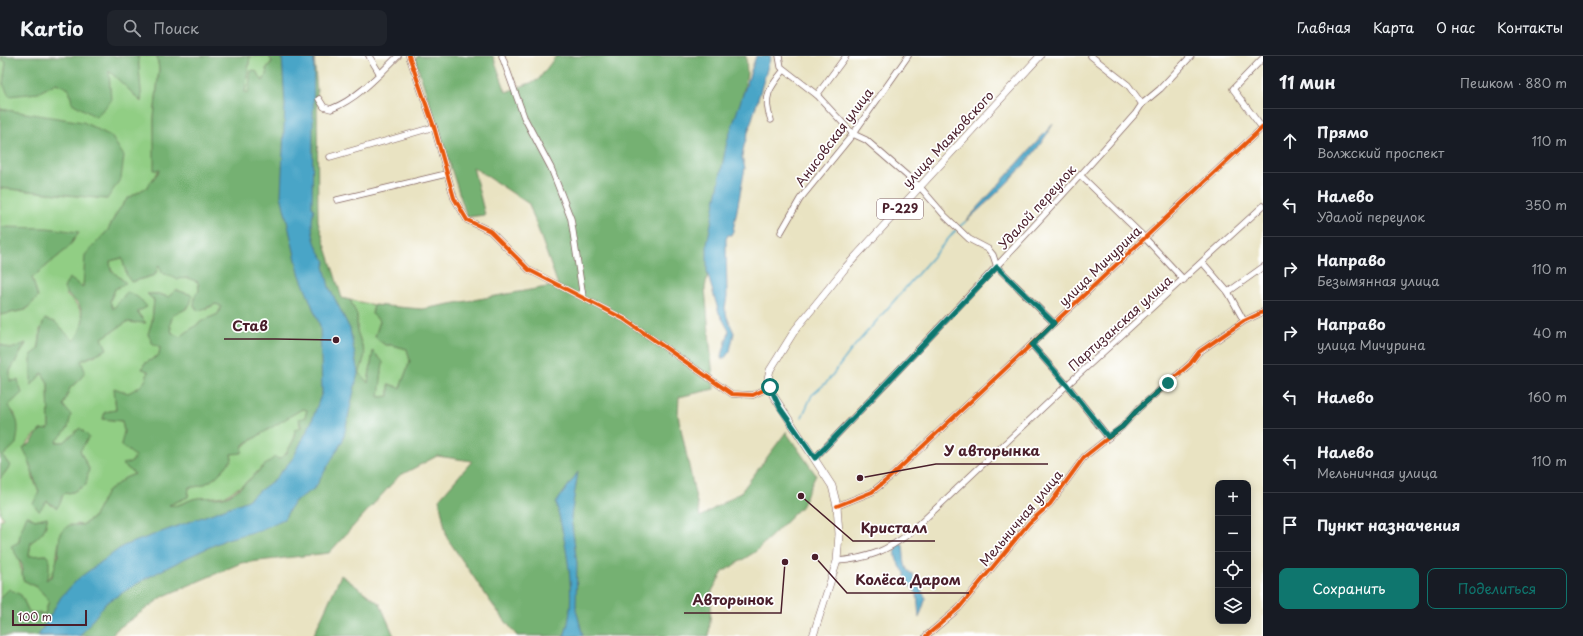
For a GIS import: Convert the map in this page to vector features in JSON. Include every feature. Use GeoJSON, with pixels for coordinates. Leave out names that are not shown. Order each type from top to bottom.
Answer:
{"type":"FeatureCollection","features":[{"type":"Feature","properties":{"kind":"main road","name":"улица Маяковского"},"geometry":{"type":"LineString","coordinates":[[770,387],[768,378],[770,370],[795,330],[846,267],[1040,56]]}},
{"type":"Feature","properties":{"kind":"main road","name":"Р-229"},"geometry":{"type":"LineString","coordinates":[[770,387],[780,408],[815,458],[832,486],[837,506],[839,534],[837,561],[813,636]]}},
{"type":"Feature","properties":{"kind":"street"},"geometry":{"type":"LineString","coordinates":[[369,56],[380,74]]}},
{"type":"Feature","properties":{"kind":"street"},"geometry":{"type":"LineString","coordinates":[[319,99],[324,107],[331,109],[353,98],[398,56]]}},
{"type":"Feature","properties":{"kind":"street"},"geometry":{"type":"LineString","coordinates":[[409,56],[434,127],[454,198],[467,220],[490,231],[529,270],[624,319],[732,394],[753,395],[770,387]]}},
{"type":"Feature","properties":{"kind":"street"},"geometry":{"type":"LineString","coordinates":[[502,56],[524,117],[551,168],[571,219],[583,297]]}},
{"type":"Feature","properties":{"kind":"street"},"geometry":{"type":"LineString","coordinates":[[780,56],[781,67],[784,70],[817,95],[853,134],[866,140],[920,187],[945,216],[968,239],[988,249],[993,255],[997,267],[1054,323]]}},
{"type":"Feature","properties":{"kind":"street"},"geometry":{"type":"LineString","coordinates":[[817,95],[846,56]]}},
{"type":"Feature","properties":{"kind":"street","name":"Анисовская улица"},"geometry":{"type":"LineString","coordinates":[[781,232],[800,199],[853,134],[908,56]]}},
{"type":"Feature","properties":{"kind":"street"},"geometry":{"type":"LineString","coordinates":[[1091,56],[1128,85],[1142,104]]}},
{"type":"Feature","properties":{"kind":"street","name":"Удалой переулок"},"geometry":{"type":"LineString","coordinates":[[815,458],[997,267],[1081,176],[1136,114],[1142,104],[1160,89],[1191,56]]}},
{"type":"Feature","properties":{"kind":"street"},"geometry":{"type":"LineString","coordinates":[[1263,58],[1233,89],[1263,128]]}},
{"type":"Feature","properties":{"kind":"street"},"geometry":{"type":"LineString","coordinates":[[771,120],[768,111],[767,98],[784,70]]}},
{"type":"Feature","properties":{"kind":"street"},"geometry":{"type":"LineString","coordinates":[[330,157],[434,127]]}},
{"type":"Feature","properties":{"kind":"street","name":"улица Мичурина"},"geometry":{"type":"LineString","coordinates":[[837,506],[872,492],[889,478],[1032,345],[1144,237],[1263,128]]}},
{"type":"Feature","properties":{"kind":"street"},"geometry":{"type":"LineString","coordinates":[[337,200],[446,174]]}},
{"type":"Feature","properties":{"kind":"street"},"geometry":{"type":"LineString","coordinates":[[1081,176],[1144,237],[1184,280]]}},
{"type":"Feature","properties":{"kind":"street","name":"Партизанская улица"},"geometry":{"type":"LineString","coordinates":[[837,561],[850,561],[868,556],[890,548],[902,539],[1067,385],[1203,263],[1263,206]]}},
{"type":"Feature","properties":{"kind":"street"},"geometry":{"type":"LineString","coordinates":[[1203,263],[1228,292],[1244,321]]}},
{"type":"Feature","properties":{"kind":"street"},"geometry":{"type":"LineString","coordinates":[[1228,292],[1263,267]]}},
{"type":"Feature","properties":{"kind":"street","name":"Мельничная улица"},"geometry":{"type":"LineString","coordinates":[[926,636],[959,608],[1029,523],[1050,504],[1084,457],[1122,427],[1139,408],[1190,364],[1199,352],[1244,321],[1263,312]]}},
{"type":"Feature","properties":{"kind":"street"},"geometry":{"type":"LineString","coordinates":[[1032,345],[1067,385],[1108,437]]}},
{"type":"Feature","properties":{"kind":"green space"},"geometry":{"type":"Polygon","coordinates":[[[0,56],[6,62],[3,84],[38,93],[56,83],[69,89],[109,70],[141,102],[138,56],[157,56],[159,69],[154,118],[155,170],[160,169],[147,187],[127,199],[116,214],[108,230],[86,255],[83,287],[66,295],[81,311],[82,316],[83,322],[74,341],[55,322],[40,329],[39,344],[31,385],[42,373],[48,383],[49,429],[40,430],[23,448],[31,461],[33,478],[39,493],[39,510],[47,501],[52,506],[61,501],[63,494],[73,492],[89,469],[80,451],[80,428],[64,442],[56,442],[63,405],[70,388],[81,378],[81,361],[96,355],[102,338],[127,322],[136,323],[140,316],[137,312],[146,307],[127,292],[113,310],[110,301],[115,289],[126,283],[111,270],[110,261],[122,258],[127,276],[132,282],[155,275],[159,264],[177,279],[188,278],[199,282],[199,291],[206,309],[216,304],[221,306],[218,314],[202,321],[180,337],[172,333],[170,324],[173,315],[188,308],[192,295],[176,290],[169,297],[159,294],[147,294],[154,300],[152,321],[148,335],[160,346],[159,355],[144,364],[147,371],[147,377],[144,382],[134,390],[115,400],[116,410],[105,412],[103,419],[122,421],[126,443],[135,456],[132,462],[123,464],[135,474],[125,478],[107,492],[93,518],[82,525],[76,524],[64,535],[59,543],[53,573],[45,581],[46,555],[29,557],[31,542],[43,532],[47,517],[35,520],[27,516],[21,531],[18,542],[18,553],[23,580],[37,587],[49,600],[45,614],[29,612],[21,595],[0,598],[0,520],[3,518],[0,513],[0,479],[10,466],[3,456],[15,414],[8,406],[10,371],[26,344],[11,349],[0,344],[0,315],[26,310],[38,297],[32,278],[68,248],[79,233],[0,227],[0,188],[107,199],[33,115],[0,109],[0,56]]]}},
{"type":"Feature","properties":{"kind":"green space"},"geometry":{"type":"Polygon","coordinates":[[[1,56],[138,56],[142,102],[109,71],[111,101],[96,117],[72,103],[69,89],[56,83],[38,93],[9,96],[3,84],[6,62],[1,59],[1,56]]]}},
{"type":"Feature","properties":{"kind":"green space"},"geometry":{"type":"Polygon","coordinates":[[[157,56],[250,56],[245,92],[248,93],[251,71],[255,70],[263,81],[267,74],[266,69],[272,62],[269,56],[314,56],[317,92],[318,222],[342,298],[350,300],[357,315],[357,331],[365,354],[360,373],[368,383],[373,351],[383,362],[379,397],[389,396],[389,384],[400,388],[410,361],[407,349],[392,345],[385,345],[375,337],[380,321],[372,314],[374,305],[422,309],[558,285],[529,204],[473,167],[485,215],[467,217],[415,59],[418,56],[493,56],[506,92],[538,80],[556,56],[746,56],[747,74],[705,288],[714,389],[679,397],[678,415],[700,517],[741,492],[786,432],[816,475],[801,507],[755,552],[723,572],[712,591],[709,636],[517,636],[492,604],[447,538],[439,499],[472,461],[437,456],[399,476],[329,553],[241,563],[164,596],[116,630],[112,636],[0,636],[0,598],[9,589],[21,595],[29,612],[45,614],[49,600],[37,587],[23,580],[22,565],[11,546],[19,542],[20,533],[27,515],[35,520],[47,517],[43,532],[31,542],[29,556],[46,555],[49,559],[49,573],[46,580],[52,576],[58,556],[60,533],[69,525],[82,525],[93,518],[107,492],[125,478],[135,474],[122,464],[132,462],[135,456],[121,445],[124,431],[122,421],[103,419],[105,412],[116,410],[114,388],[128,393],[138,387],[146,379],[148,371],[142,369],[144,364],[159,355],[160,347],[152,343],[148,334],[152,321],[154,300],[147,294],[159,294],[168,297],[176,290],[192,295],[189,306],[173,315],[170,324],[172,333],[180,337],[202,321],[218,314],[221,306],[216,304],[198,311],[194,306],[195,295],[199,291],[198,282],[188,278],[177,279],[162,273],[159,265],[155,275],[131,282],[127,276],[122,258],[110,261],[111,270],[126,283],[115,289],[110,301],[113,309],[127,292],[130,293],[143,302],[147,307],[137,312],[146,323],[127,322],[102,338],[107,349],[81,361],[85,371],[81,378],[70,388],[63,405],[71,415],[68,428],[56,442],[64,442],[80,428],[89,437],[80,451],[89,469],[86,485],[73,492],[63,494],[57,508],[47,501],[39,511],[33,504],[39,492],[23,448],[31,443],[40,430],[49,429],[48,383],[42,373],[31,386],[31,355],[38,350],[41,331],[45,319],[55,322],[74,341],[81,327],[83,316],[80,307],[70,297],[64,288],[69,278],[83,287],[85,255],[108,230],[116,214],[127,199],[147,187],[160,170],[154,170],[154,118],[159,69],[157,56]],[[302,409],[243,445],[242,453],[231,454],[232,459],[214,479],[196,487],[189,487],[188,497],[169,505],[179,505],[197,498],[224,497],[237,490],[269,461],[275,457],[279,459],[286,454],[294,439],[295,429],[301,427],[299,419],[305,417],[307,410],[302,409]]]}},
{"type":"Feature","properties":{"kind":"green space"},"geometry":{"type":"Polygon","coordinates":[[[250,56],[269,56],[272,61],[266,69],[267,74],[263,81],[255,70],[248,94],[245,92],[250,56]]]}},
{"type":"Feature","properties":{"kind":"green space"},"geometry":{"type":"Polygon","coordinates":[[[0,109],[83,122],[111,136],[124,156],[121,178],[107,199],[0,188],[0,109]]]}},
{"type":"Feature","properties":{"kind":"green space"},"geometry":{"type":"Polygon","coordinates":[[[0,227],[47,228],[79,232],[68,248],[32,278],[38,297],[25,310],[0,315],[0,227]]]}},
{"type":"Feature","properties":{"kind":"green space"},"geometry":{"type":"Polygon","coordinates":[[[350,300],[374,305],[372,314],[380,321],[375,337],[385,345],[392,345],[407,349],[410,361],[400,388],[389,384],[389,397],[379,397],[379,359],[373,352],[368,383],[359,373],[365,354],[357,331],[357,315],[350,300]]]}},
{"type":"Feature","properties":{"kind":"green space"},"geometry":{"type":"Polygon","coordinates":[[[26,343],[10,371],[10,381],[18,380],[22,393],[8,406],[17,420],[18,433],[16,444],[3,456],[10,466],[0,479],[0,344],[11,349],[26,343]]]}},
{"type":"Feature","properties":{"kind":"green space"},"geometry":{"type":"Polygon","coordinates":[[[303,409],[307,410],[305,417],[299,423],[301,427],[293,435],[294,439],[286,454],[279,459],[267,463],[244,484],[225,496],[193,499],[175,506],[169,505],[188,497],[189,487],[196,487],[214,479],[232,459],[231,454],[282,420],[303,409]]]}},
{"type":"Feature","properties":{"kind":"green space"},"geometry":{"type":"Polygon","coordinates":[[[341,575],[380,604],[394,636],[313,636],[341,575]]]}},
{"type":"Feature","properties":{"kind":"water"},"geometry":{"type":"Polygon","coordinates":[[[282,56],[314,56],[312,206],[314,210],[312,230],[318,250],[326,261],[324,266],[329,287],[350,329],[358,373],[343,440],[315,488],[294,502],[284,519],[260,530],[227,539],[145,579],[106,603],[80,636],[38,636],[61,597],[79,578],[123,546],[246,501],[275,479],[293,458],[311,423],[322,392],[320,326],[299,273],[281,195],[285,105],[282,56]]]}},
{"type":"Feature","properties":{"kind":"water"},"geometry":{"type":"Polygon","coordinates":[[[756,56],[771,56],[744,146],[742,157],[745,168],[733,231],[726,239],[727,297],[725,308],[734,333],[730,351],[724,359],[721,359],[729,331],[719,313],[707,272],[707,244],[727,141],[756,56]]]}},
{"type":"Feature","properties":{"kind":"water"},"geometry":{"type":"Polygon","coordinates":[[[1053,124],[1045,138],[1025,164],[990,200],[965,222],[1053,124]]]}},
{"type":"Feature","properties":{"kind":"water"},"geometry":{"type":"Polygon","coordinates":[[[578,472],[571,517],[577,564],[576,609],[583,636],[564,636],[570,605],[569,570],[556,503],[578,472]]]}},
{"type":"Feature","properties":{"kind":"water"},"geometry":{"type":"Polygon","coordinates":[[[902,543],[905,565],[909,572],[913,574],[914,579],[926,598],[919,618],[917,594],[905,579],[905,573],[896,557],[897,545],[902,543]]]}},
{"type":"Feature","properties":{"kind":"waterway"},"geometry":{"type":"LineString","coordinates":[[959,227],[965,222]]}},
{"type":"Feature","properties":{"kind":"waterway"},"geometry":{"type":"LineString","coordinates":[[802,417],[812,395],[827,382],[852,349],[956,230]]}},
{"type":"Feature","properties":{"kind":"cycle path"},"geometry":{"type":"LineString","coordinates":[[409,56],[434,127],[454,198],[467,220],[490,231],[529,270],[624,319],[732,394],[753,395],[770,387]]}},
{"type":"Feature","properties":{"kind":"cycle path"},"geometry":{"type":"LineString","coordinates":[[837,506],[872,492],[889,478],[1263,127]]}},
{"type":"Feature","properties":{"kind":"cycle path"},"geometry":{"type":"LineString","coordinates":[[926,636],[959,608],[1029,523],[1050,504],[1084,457],[1122,427],[1139,408],[1190,364],[1199,352],[1244,321],[1263,312]]}},
{"type":"Feature","properties":{"kind":"place","name":"Став"},"geometry":{"type":"Point","coordinates":[336,340]}},
{"type":"Feature","properties":{"kind":"place","name":"У авторынка"},"geometry":{"type":"Point","coordinates":[860,478]}},
{"type":"Feature","properties":{"kind":"place","name":"Кристалл"},"geometry":{"type":"Point","coordinates":[801,496]}},
{"type":"Feature","properties":{"kind":"place","name":"Колёса Даром"},"geometry":{"type":"Point","coordinates":[815,557]}},
{"type":"Feature","properties":{"kind":"place","name":"Авторынок"},"geometry":{"type":"Point","coordinates":[785,562]}},
{"type":"Feature","properties":{"kind":"route"},"geometry":{"type":"LineString","coordinates":[[770,387],[780,408],[793,424],[815,458],[997,267],[1054,323],[1032,345],[1067,385],[1108,437],[1122,427],[1139,408],[1168,383]]}}]}
